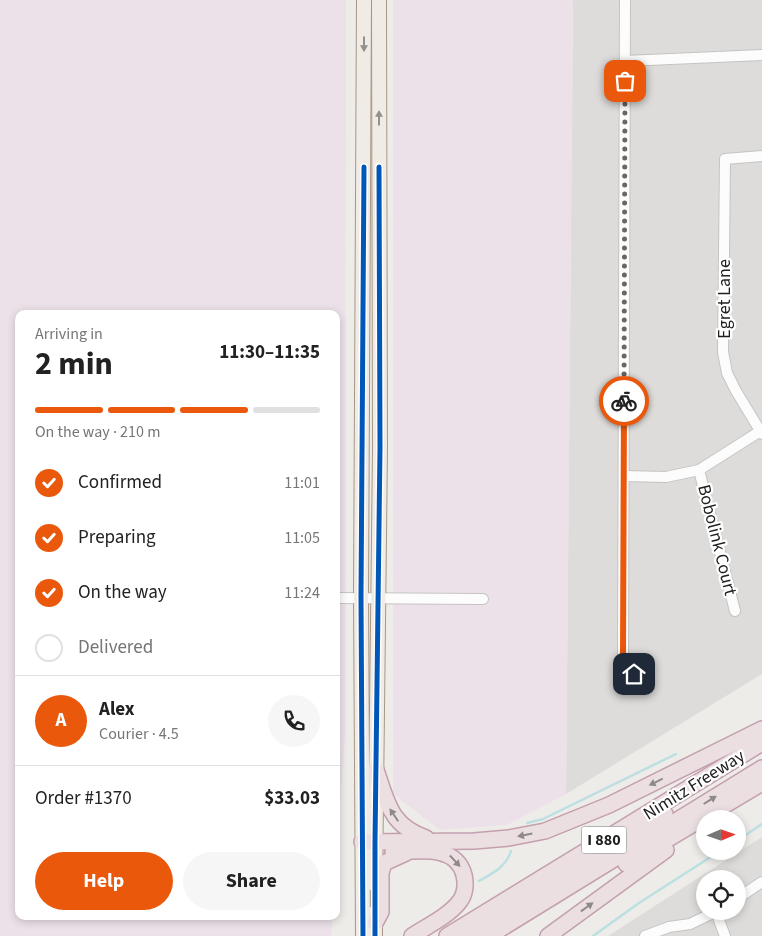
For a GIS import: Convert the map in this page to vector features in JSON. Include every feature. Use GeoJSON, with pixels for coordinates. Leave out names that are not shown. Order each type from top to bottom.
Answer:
{"type":"FeatureCollection","features":[{"type":"Feature","properties":{"kind":"highway"},"geometry":{"type":"LineString","coordinates":[[369,847],[432,841],[474,841],[509,838],[557,827],[618,800],[762,730]]}},
{"type":"Feature","properties":{"kind":"highway","name":"Nimitz Freeway"},"geometry":{"type":"LineString","coordinates":[[447,936],[762,743]]}},
{"type":"Feature","properties":{"kind":"highway","name":"I 880"},"geometry":{"type":"LineString","coordinates":[[467,936],[762,754]]}},
{"type":"Feature","properties":{"kind":"highway","name":"I 880"},"geometry":{"type":"LineString","coordinates":[[490,936],[762,768]]}},
{"type":"Feature","properties":{"kind":"highway"},"geometry":{"type":"LineString","coordinates":[[376,770],[393,816],[408,830],[432,841]]}},
{"type":"Feature","properties":{"kind":"highway","name":"Nimitz Freeway"},"geometry":{"type":"LineString","coordinates":[[507,936],[762,783]]}},
{"type":"Feature","properties":{"kind":"highway"},"geometry":{"type":"LineString","coordinates":[[722,810],[743,794]]}},
{"type":"Feature","properties":{"kind":"highway"},"geometry":{"type":"LineString","coordinates":[[548,936],[696,829]]}},
{"type":"Feature","properties":{"kind":"highway"},"geometry":{"type":"LineString","coordinates":[[369,847],[410,852],[433,851],[448,854],[459,864],[463,871],[465,887],[463,895],[455,906],[412,936]]}},
{"type":"Feature","properties":{"kind":"highway"},"geometry":{"type":"LineString","coordinates":[[375,930],[381,912],[381,873],[384,862],[410,852]]}},
{"type":"Feature","properties":{"kind":"main road"},"geometry":{"type":"LineString","coordinates":[[364,0],[361,598],[369,847],[375,930]]}},
{"type":"Feature","properties":{"kind":"main road"},"geometry":{"type":"LineString","coordinates":[[363,936],[376,770],[380,448],[379,0]]}},
{"type":"Feature","properties":{"kind":"main road"},"geometry":{"type":"LineString","coordinates":[[364,167],[378,167]]}},
{"type":"Feature","properties":{"kind":"street"},"geometry":{"type":"LineString","coordinates":[[625,0],[623,659],[634,674]]}},
{"type":"Feature","properties":{"kind":"street"},"geometry":{"type":"LineString","coordinates":[[625,61],[762,55]]}},
{"type":"Feature","properties":{"kind":"street","name":"Egret Lane"},"geometry":{"type":"LineString","coordinates":[[761,432],[727,373],[723,352],[725,158],[762,156]]}},
{"type":"Feature","properties":{"kind":"street"},"geometry":{"type":"LineString","coordinates":[[624,476],[666,477],[699,470],[761,432]]}},
{"type":"Feature","properties":{"kind":"street","name":"Bobolink Court"},"geometry":{"type":"LineString","coordinates":[[699,470],[735,610]]}},
{"type":"Feature","properties":{"kind":"street"},"geometry":{"type":"LineString","coordinates":[[340,598],[483,599]]}},
{"type":"Feature","properties":{"kind":"street"},"geometry":{"type":"LineString","coordinates":[[746,893],[762,882]]}},
{"type":"Feature","properties":{"kind":"street"},"geometry":{"type":"LineString","coordinates":[[645,936],[669,926],[690,924],[699,920]]}},
{"type":"Feature","properties":{"kind":"street"},"geometry":{"type":"LineString","coordinates":[[719,920],[724,936]]}},
{"type":"Feature","properties":{"kind":"shaded area"},"geometry":{"type":"Polygon","coordinates":[[[0,0],[346,0],[345,735],[340,806],[340,310],[15,310],[15,920],[333,920],[331,936],[0,936],[0,0]]]}},
{"type":"Feature","properties":{"kind":"shaded area"},"geometry":{"type":"Polygon","coordinates":[[[393,0],[573,0],[566,794],[507,825],[440,830],[393,794],[393,0]]]}},
{"type":"Feature","properties":{"kind":"shaded area"},"geometry":{"type":"Polygon","coordinates":[[[573,0],[762,0],[762,674],[566,794],[573,0]]]}},
{"type":"Feature","properties":{"kind":"shaded area"},"geometry":{"type":"Polygon","coordinates":[[[762,837],[762,936],[608,936],[696,879],[696,920],[746,920],[746,870],[711,870],[726,860],[746,860],[746,847],[762,837]]]}},
{"type":"Feature","properties":{"kind":"waterway"},"geometry":{"type":"LineString","coordinates":[[527,823],[543,819],[676,754]]}},
{"type":"Feature","properties":{"kind":"waterway"},"geometry":{"type":"LineString","coordinates":[[746,835],[762,824]]}},
{"type":"Feature","properties":{"kind":"waterway"},"geometry":{"type":"LineString","coordinates":[[479,881],[502,865],[509,857],[511,851]]}},
{"type":"Feature","properties":{"kind":"waterway"},"geometry":{"type":"LineString","coordinates":[[593,936],[639,903],[706,860]]}},
{"type":"Feature","properties":{"kind":"cycle path"},"geometry":{"type":"LineString","coordinates":[[363,936],[361,597],[364,167]]}},
{"type":"Feature","properties":{"kind":"cycle path"},"geometry":{"type":"LineString","coordinates":[[375,936],[380,448],[379,167]]}},
{"type":"Feature","properties":{"kind":"way so far"},"geometry":{"type":"LineString","coordinates":[[624,401],[625,81]]}},
{"type":"Feature","properties":{"kind":"route"},"geometry":{"type":"LineString","coordinates":[[624,401],[623,659],[634,674]]}}]}
